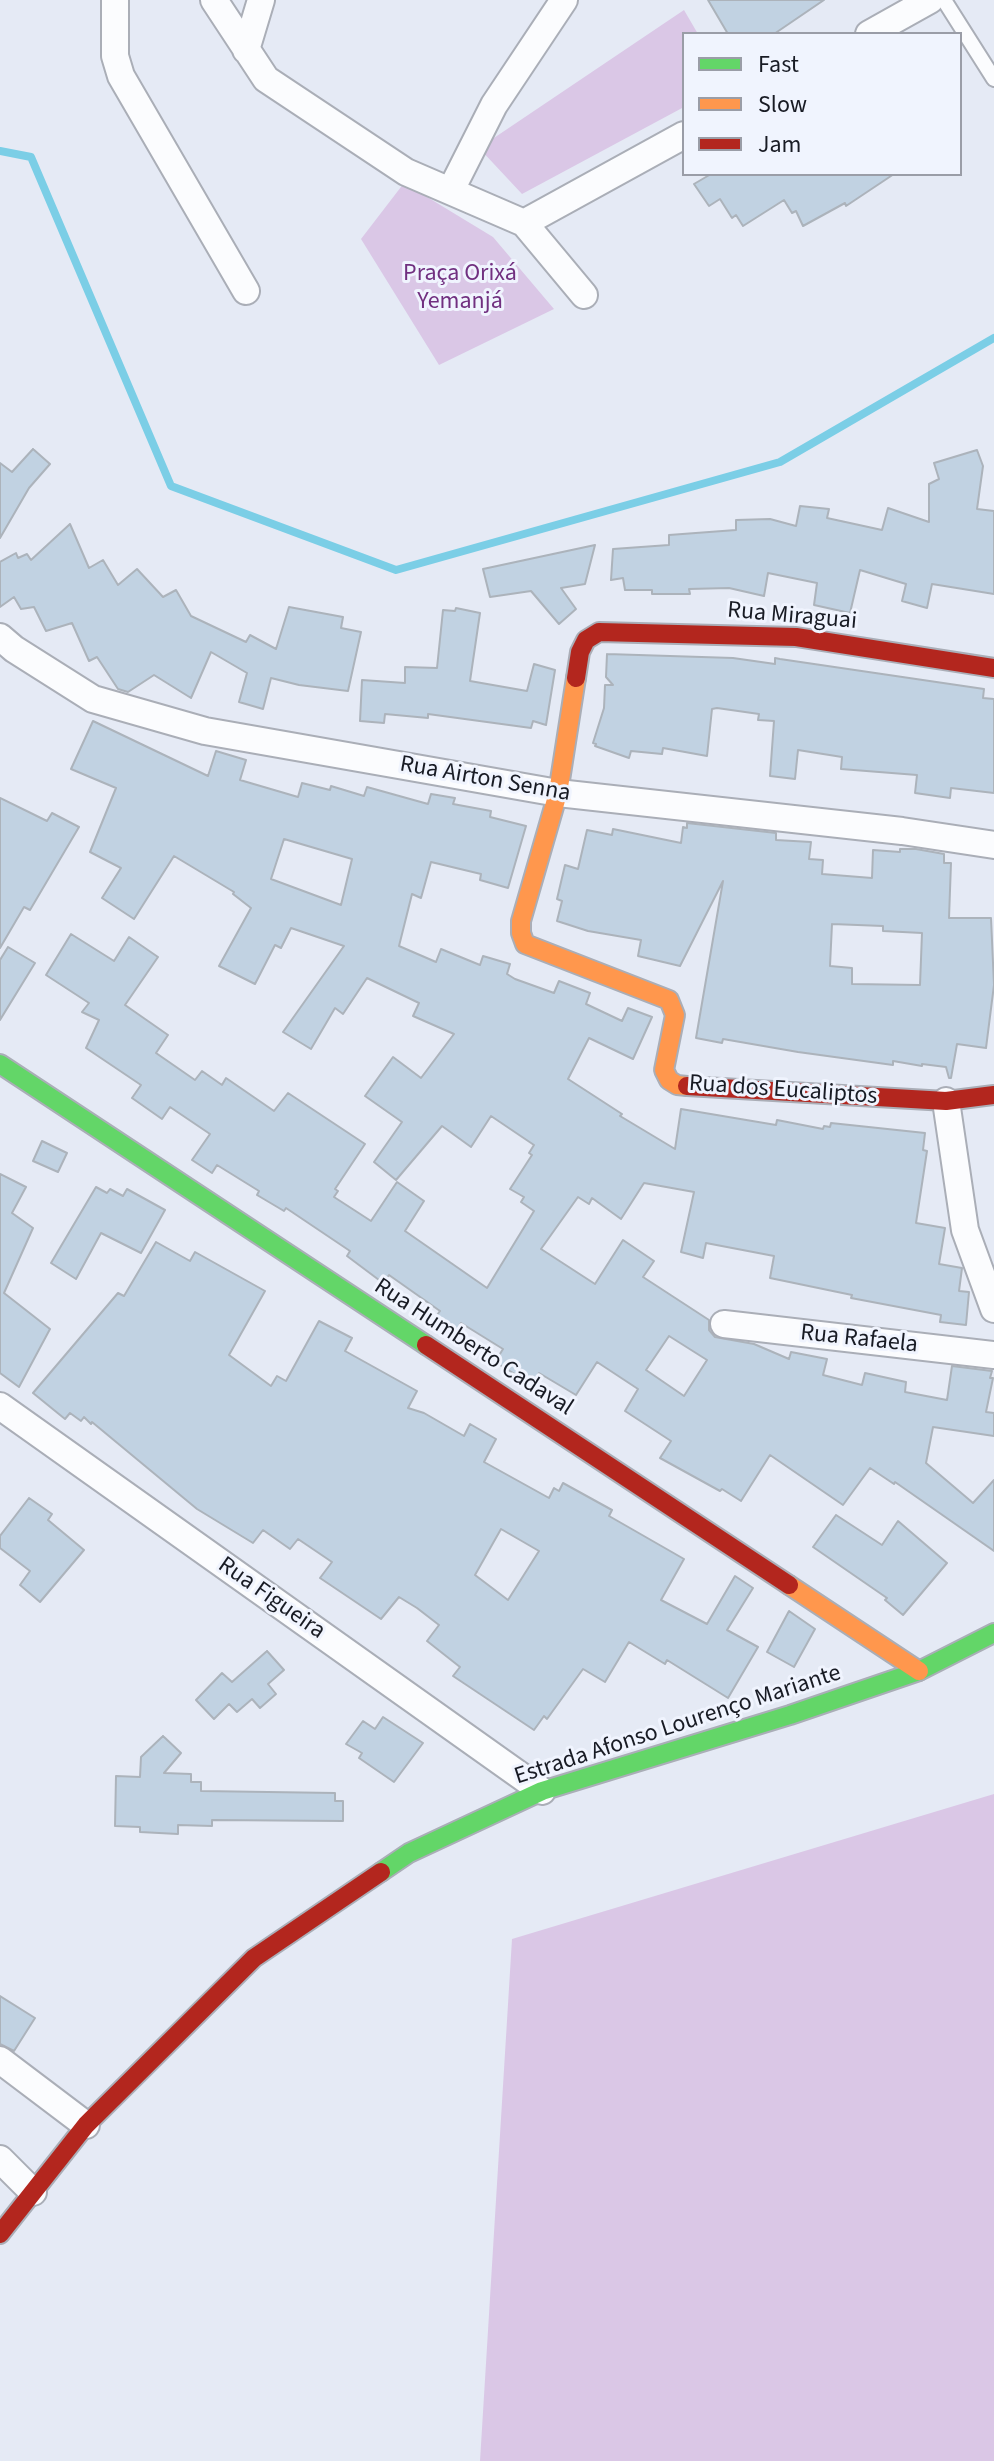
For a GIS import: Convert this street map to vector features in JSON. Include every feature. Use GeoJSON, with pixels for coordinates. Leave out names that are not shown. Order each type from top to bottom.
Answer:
{"type":"FeatureCollection","features":[{"type":"Feature","properties":{"kind":"street"},"geometry":{"type":"LineString","coordinates":[[115,0],[115,56],[121,76],[246,291]]}},
{"type":"Feature","properties":{"kind":"street"},"geometry":{"type":"LineString","coordinates":[[214,0],[266,79],[406,172],[524,223],[584,295]]}},
{"type":"Feature","properties":{"kind":"street"},"geometry":{"type":"LineString","coordinates":[[246,50],[261,0]]}},
{"type":"Feature","properties":{"kind":"street"},"geometry":{"type":"LineString","coordinates":[[451,190],[494,105],[564,0]]}},
{"type":"Feature","properties":{"kind":"street"},"geometry":{"type":"LineString","coordinates":[[873,32],[930,0]]}},
{"type":"Feature","properties":{"kind":"street"},"geometry":{"type":"LineString","coordinates":[[524,223],[682,136]]}},
{"type":"Feature","properties":{"kind":"street","name":"Rua Miraguai"},"geometry":{"type":"LineString","coordinates":[[586,640],[599,632],[796,637],[994,668]]}},
{"type":"Feature","properties":{"kind":"street","name":"Rua Airton Senna"},"geometry":{"type":"LineString","coordinates":[[0,637],[93,699],[205,731],[558,793],[902,831],[994,845]]}},
{"type":"Feature","properties":{"kind":"street","name":"Rua dos Eucaliptos"},"geometry":{"type":"LineString","coordinates":[[586,640],[580,652],[558,793],[521,921],[525,944],[669,1000],[675,1015],[664,1070],[669,1080],[677,1085],[946,1101]]}},
{"type":"Feature","properties":{"kind":"street","name":"Rua Humberto Cadaval"},"geometry":{"type":"LineString","coordinates":[[0,1064],[919,1671]]}},
{"type":"Feature","properties":{"kind":"street"},"geometry":{"type":"LineString","coordinates":[[994,1095],[946,1101],[965,1230],[994,1309]]}},
{"type":"Feature","properties":{"kind":"street","name":"Rua Rafaela"},"geometry":{"type":"LineString","coordinates":[[724,1324],[994,1355]]}},
{"type":"Feature","properties":{"kind":"street","name":"Rua Figueira"},"geometry":{"type":"LineString","coordinates":[[0,1406],[542,1791]]}},
{"type":"Feature","properties":{"kind":"street","name":"Estrada Afonso Lourenço Mariante"},"geometry":{"type":"LineString","coordinates":[[0,2234],[86,2125],[254,1958],[409,1853],[542,1791],[790,1715],[919,1671],[994,1633]]}},
{"type":"Feature","properties":{"kind":"street"},"geometry":{"type":"LineString","coordinates":[[0,2060],[86,2125]]}},
{"type":"Feature","properties":{"kind":"street"},"geometry":{"type":"LineString","coordinates":[[0,2159],[33,2192]]}},
{"type":"Feature","properties":{"kind":"lane"},"geometry":{"type":"LineString","coordinates":[[944,0],[994,79]]}},
{"type":"Feature","properties":{"kind":"green space"},"geometry":{"type":"Polygon","coordinates":[[[684,10],[697,32],[682,32],[682,108],[522,194],[479,148],[684,10]]]}},
{"type":"Feature","properties":{"kind":"green space","name":"Praça Orixá Yemanjá"},"geometry":{"type":"Polygon","coordinates":[[[404,183],[493,237],[554,309],[439,365],[361,239],[404,183]]]}},
{"type":"Feature","properties":{"kind":"green space"},"geometry":{"type":"Polygon","coordinates":[[[994,1794],[994,2461],[480,2461],[512,1939],[994,1794]]]}},
{"type":"Feature","properties":{"kind":"building"},"geometry":{"type":"Polygon","coordinates":[[[708,0],[824,0],[777,32],[727,32],[708,0]]]}},
{"type":"Feature","properties":{"kind":"building"},"geometry":{"type":"Polygon","coordinates":[[[708,176],[891,176],[846,206],[845,203],[803,226],[796,211],[792,213],[784,200],[743,226],[736,215],[732,218],[720,199],[709,206],[694,184],[708,176]]]}},
{"type":"Feature","properties":{"kind":"building"},"geometry":{"type":"Polygon","coordinates":[[[33,449],[50,464],[29,488],[0,538],[0,463],[12,472],[33,449]]]}},
{"type":"Feature","properties":{"kind":"building"},"geometry":{"type":"Polygon","coordinates":[[[977,450],[983,466],[977,509],[994,511],[994,594],[932,584],[927,608],[902,601],[906,584],[860,570],[850,613],[814,605],[817,583],[768,573],[764,596],[729,588],[689,589],[690,594],[652,594],[652,590],[625,590],[623,578],[611,580],[613,549],[669,545],[669,535],[736,530],[736,520],[770,519],[796,526],[800,506],[829,509],[827,518],[882,530],[888,508],[929,522],[929,484],[939,479],[934,463],[977,450]]]}},
{"type":"Feature","properties":{"kind":"building"},"geometry":{"type":"Polygon","coordinates":[[[70,524],[89,568],[103,560],[118,585],[137,569],[163,597],[176,590],[191,616],[246,642],[250,635],[276,649],[289,607],[343,617],[341,628],[361,632],[348,691],[271,678],[263,709],[239,702],[247,673],[211,652],[191,698],[154,675],[128,692],[118,689],[97,657],[89,661],[72,623],[46,631],[34,607],[21,609],[14,597],[0,607],[0,562],[16,553],[18,558],[27,554],[31,560],[70,524]]]}},
{"type":"Feature","properties":{"kind":"building"},"geometry":{"type":"Polygon","coordinates":[[[595,545],[585,584],[561,588],[576,609],[559,624],[531,591],[490,597],[483,569],[595,545]]]}},
{"type":"Feature","properties":{"kind":"building"},"geometry":{"type":"Polygon","coordinates":[[[456,608],[480,613],[470,681],[527,691],[534,664],[555,670],[546,725],[533,721],[531,728],[428,714],[428,718],[385,714],[384,723],[360,721],[362,680],[405,683],[405,667],[437,668],[443,610],[455,611],[456,608]]]}},
{"type":"Feature","properties":{"kind":"building"},"geometry":{"type":"Polygon","coordinates":[[[607,654],[733,658],[775,664],[775,658],[984,689],[983,698],[994,699],[994,793],[951,788],[950,798],[915,793],[917,775],[841,769],[842,757],[798,750],[795,779],[770,776],[774,721],[758,720],[759,714],[717,708],[712,709],[707,756],[663,748],[662,754],[631,751],[629,758],[595,746],[593,743],[604,708],[605,685],[613,685],[606,677],[607,654]]]}},
{"type":"Feature","properties":{"kind":"building"},"geometry":{"type":"Polygon","coordinates":[[[93,721],[208,776],[216,751],[246,760],[240,780],[298,797],[302,783],[330,790],[331,786],[364,796],[367,787],[428,804],[431,794],[455,798],[453,804],[491,811],[490,817],[526,826],[508,888],[480,880],[481,874],[431,862],[421,898],[412,894],[399,946],[436,962],[441,949],[480,965],[483,956],[510,964],[507,974],[515,979],[554,993],[559,981],[590,993],[586,1004],[622,1021],[628,1008],[652,1017],[633,1059],[589,1038],[568,1079],[622,1114],[620,1116],[675,1149],[681,1109],[776,1125],[777,1120],[823,1129],[824,1126],[830,1127],[831,1123],[925,1133],[923,1150],[927,1151],[916,1223],[945,1228],[939,1264],[962,1268],[959,1291],[969,1292],[966,1325],[940,1322],[941,1315],[851,1298],[852,1295],[770,1278],[774,1256],[706,1243],[703,1258],[681,1252],[694,1192],[644,1183],[621,1219],[592,1198],[589,1204],[578,1197],[541,1249],[595,1284],[623,1240],[654,1261],[643,1277],[709,1320],[709,1330],[715,1337],[754,1344],[789,1359],[791,1352],[827,1359],[823,1375],[862,1385],[865,1373],[906,1382],[905,1392],[947,1400],[952,1366],[992,1371],[986,1412],[994,1413],[994,1436],[933,1427],[926,1463],[973,1503],[994,1480],[994,1551],[870,1468],[843,1505],[770,1455],[741,1501],[722,1489],[720,1491],[660,1458],[671,1441],[625,1411],[638,1389],[597,1362],[576,1395],[539,1373],[535,1379],[531,1376],[528,1382],[495,1362],[503,1349],[461,1323],[455,1333],[434,1319],[440,1311],[389,1275],[383,1283],[347,1256],[350,1251],[286,1208],[284,1211],[257,1195],[259,1191],[217,1165],[212,1173],[192,1160],[210,1134],[170,1107],[162,1119],[132,1098],[141,1085],[86,1048],[99,1020],[82,1012],[89,1003],[46,975],[71,934],[114,961],[129,937],[158,957],[125,1005],[168,1035],[156,1053],[195,1080],[202,1071],[222,1085],[226,1078],[274,1111],[288,1093],[365,1144],[335,1189],[338,1191],[334,1197],[371,1221],[397,1182],[424,1201],[405,1231],[487,1288],[534,1211],[521,1202],[524,1197],[510,1189],[532,1155],[529,1153],[534,1145],[491,1116],[471,1147],[442,1126],[396,1180],[374,1162],[402,1122],[365,1096],[393,1057],[421,1078],[454,1034],[413,1016],[419,1003],[367,978],[343,1014],[335,1008],[311,1049],[283,1032],[344,946],[291,928],[281,948],[275,945],[255,984],[219,966],[251,908],[234,892],[174,856],[134,919],[102,898],[121,868],[90,852],[116,788],[71,769],[93,721]],[[284,839],[271,879],[341,905],[352,859],[284,839]],[[669,1336],[646,1370],[684,1396],[707,1360],[669,1336]]]}},
{"type":"Feature","properties":{"kind":"building"},"geometry":{"type":"Polygon","coordinates":[[[0,798],[47,821],[52,813],[79,827],[30,910],[24,907],[0,948],[0,798]]]}},
{"type":"Feature","properties":{"kind":"building"},"geometry":{"type":"Polygon","coordinates":[[[687,823],[776,833],[776,840],[811,842],[809,859],[823,860],[822,874],[872,878],[873,850],[900,852],[900,849],[916,849],[944,854],[944,863],[951,863],[949,918],[991,918],[994,985],[986,1048],[957,1044],[949,1078],[946,1067],[893,1061],[893,1065],[723,1039],[722,1043],[696,1038],[723,881],[680,966],[638,956],[641,940],[588,931],[557,921],[562,901],[557,899],[565,865],[578,869],[587,830],[612,835],[613,829],[681,843],[683,827],[687,828],[687,823]],[[832,924],[830,966],[852,968],[852,984],[920,985],[922,933],[883,931],[883,926],[832,924]]]}},
{"type":"Feature","properties":{"kind":"building"},"geometry":{"type":"Polygon","coordinates":[[[8,947],[35,963],[0,1020],[0,960],[8,947]]]}},
{"type":"Feature","properties":{"kind":"building"},"geometry":{"type":"Polygon","coordinates":[[[42,1141],[67,1153],[58,1172],[33,1161],[42,1141]]]}},
{"type":"Feature","properties":{"kind":"building"},"geometry":{"type":"Polygon","coordinates":[[[0,1174],[26,1187],[12,1213],[33,1228],[4,1293],[50,1329],[19,1387],[0,1373],[0,1174]]]}},
{"type":"Feature","properties":{"kind":"building"},"geometry":{"type":"Polygon","coordinates":[[[96,1187],[107,1193],[110,1189],[123,1196],[127,1189],[165,1210],[141,1253],[101,1233],[76,1279],[51,1263],[96,1187]]]}},
{"type":"Feature","properties":{"kind":"building"},"geometry":{"type":"Polygon","coordinates":[[[156,1242],[190,1261],[195,1252],[265,1291],[229,1355],[271,1386],[277,1376],[286,1381],[319,1321],[352,1338],[345,1351],[417,1391],[408,1408],[424,1413],[464,1436],[470,1424],[496,1439],[484,1462],[549,1498],[554,1488],[559,1491],[563,1483],[612,1510],[609,1516],[684,1559],[661,1600],[707,1624],[735,1576],[753,1588],[727,1630],[758,1647],[728,1698],[667,1660],[665,1664],[629,1642],[605,1682],[583,1669],[547,1719],[544,1716],[534,1730],[453,1676],[460,1667],[427,1641],[439,1625],[417,1608],[399,1597],[381,1619],[320,1578],[332,1562],[298,1539],[290,1549],[263,1530],[253,1543],[197,1509],[92,1422],[84,1417],[81,1421],[70,1413],[65,1419],[33,1393],[118,1293],[124,1296],[156,1242]],[[501,1529],[475,1575],[508,1600],[539,1551],[501,1529]]]}},
{"type":"Feature","properties":{"kind":"building"},"geometry":{"type":"Polygon","coordinates":[[[29,1498],[52,1514],[48,1520],[84,1550],[40,1602],[20,1585],[30,1571],[0,1548],[0,1536],[29,1498]]]}},
{"type":"Feature","properties":{"kind":"building"},"geometry":{"type":"Polygon","coordinates":[[[836,1515],[882,1545],[898,1521],[947,1563],[903,1615],[885,1600],[887,1598],[813,1547],[836,1515]]]}},
{"type":"Feature","properties":{"kind":"building"},"geometry":{"type":"Polygon","coordinates":[[[789,1611],[815,1629],[794,1667],[767,1652],[789,1611]]]}},
{"type":"Feature","properties":{"kind":"building"},"geometry":{"type":"Polygon","coordinates":[[[267,1651],[284,1670],[268,1684],[276,1694],[260,1708],[252,1699],[237,1712],[229,1704],[214,1719],[196,1700],[222,1673],[232,1682],[267,1651]]]}},
{"type":"Feature","properties":{"kind":"building"},"geometry":{"type":"Polygon","coordinates":[[[383,1717],[423,1743],[394,1782],[359,1758],[362,1753],[346,1744],[363,1721],[375,1729],[383,1717]]]}},
{"type":"Feature","properties":{"kind":"building"},"geometry":{"type":"Polygon","coordinates":[[[163,1736],[181,1753],[164,1773],[191,1774],[191,1782],[201,1782],[201,1791],[335,1793],[335,1801],[343,1801],[343,1821],[212,1820],[212,1826],[178,1825],[178,1834],[140,1832],[140,1827],[115,1826],[116,1776],[140,1777],[141,1757],[163,1736]]]}},
{"type":"Feature","properties":{"kind":"building"},"geometry":{"type":"Polygon","coordinates":[[[0,1996],[35,2018],[14,2051],[0,2044],[0,1996]]]}},
{"type":"Feature","properties":{"kind":"waterway"},"geometry":{"type":"LineString","coordinates":[[0,151],[31,157],[171,486],[396,570],[780,462],[994,338]]}},
{"type":"Feature","properties":{"kind":"traffic: fast"},"geometry":{"type":"LineString","coordinates":[[0,1064],[426,1345]]}},
{"type":"Feature","properties":{"kind":"traffic: fast"},"geometry":{"type":"LineString","coordinates":[[381,1872],[409,1853],[542,1791],[790,1715],[919,1671],[994,1633]]}},
{"type":"Feature","properties":{"kind":"traffic: slow"},"geometry":{"type":"LineString","coordinates":[[576,678],[558,793],[521,921],[521,933],[525,944],[669,1000],[675,1015],[664,1070],[669,1080],[687,1086]]}},
{"type":"Feature","properties":{"kind":"traffic: slow"},"geometry":{"type":"LineString","coordinates":[[789,1585],[919,1671]]}},
{"type":"Feature","properties":{"kind":"traffic: jam"},"geometry":{"type":"LineString","coordinates":[[576,678],[580,652],[586,640],[599,632],[796,637],[994,668]]}},
{"type":"Feature","properties":{"kind":"traffic: jam"},"geometry":{"type":"LineString","coordinates":[[687,1086],[946,1101],[994,1095]]}},
{"type":"Feature","properties":{"kind":"traffic: jam"},"geometry":{"type":"LineString","coordinates":[[426,1345],[789,1585]]}},
{"type":"Feature","properties":{"kind":"traffic: jam"},"geometry":{"type":"LineString","coordinates":[[0,2234],[86,2125],[254,1958],[381,1872]]}}]}
